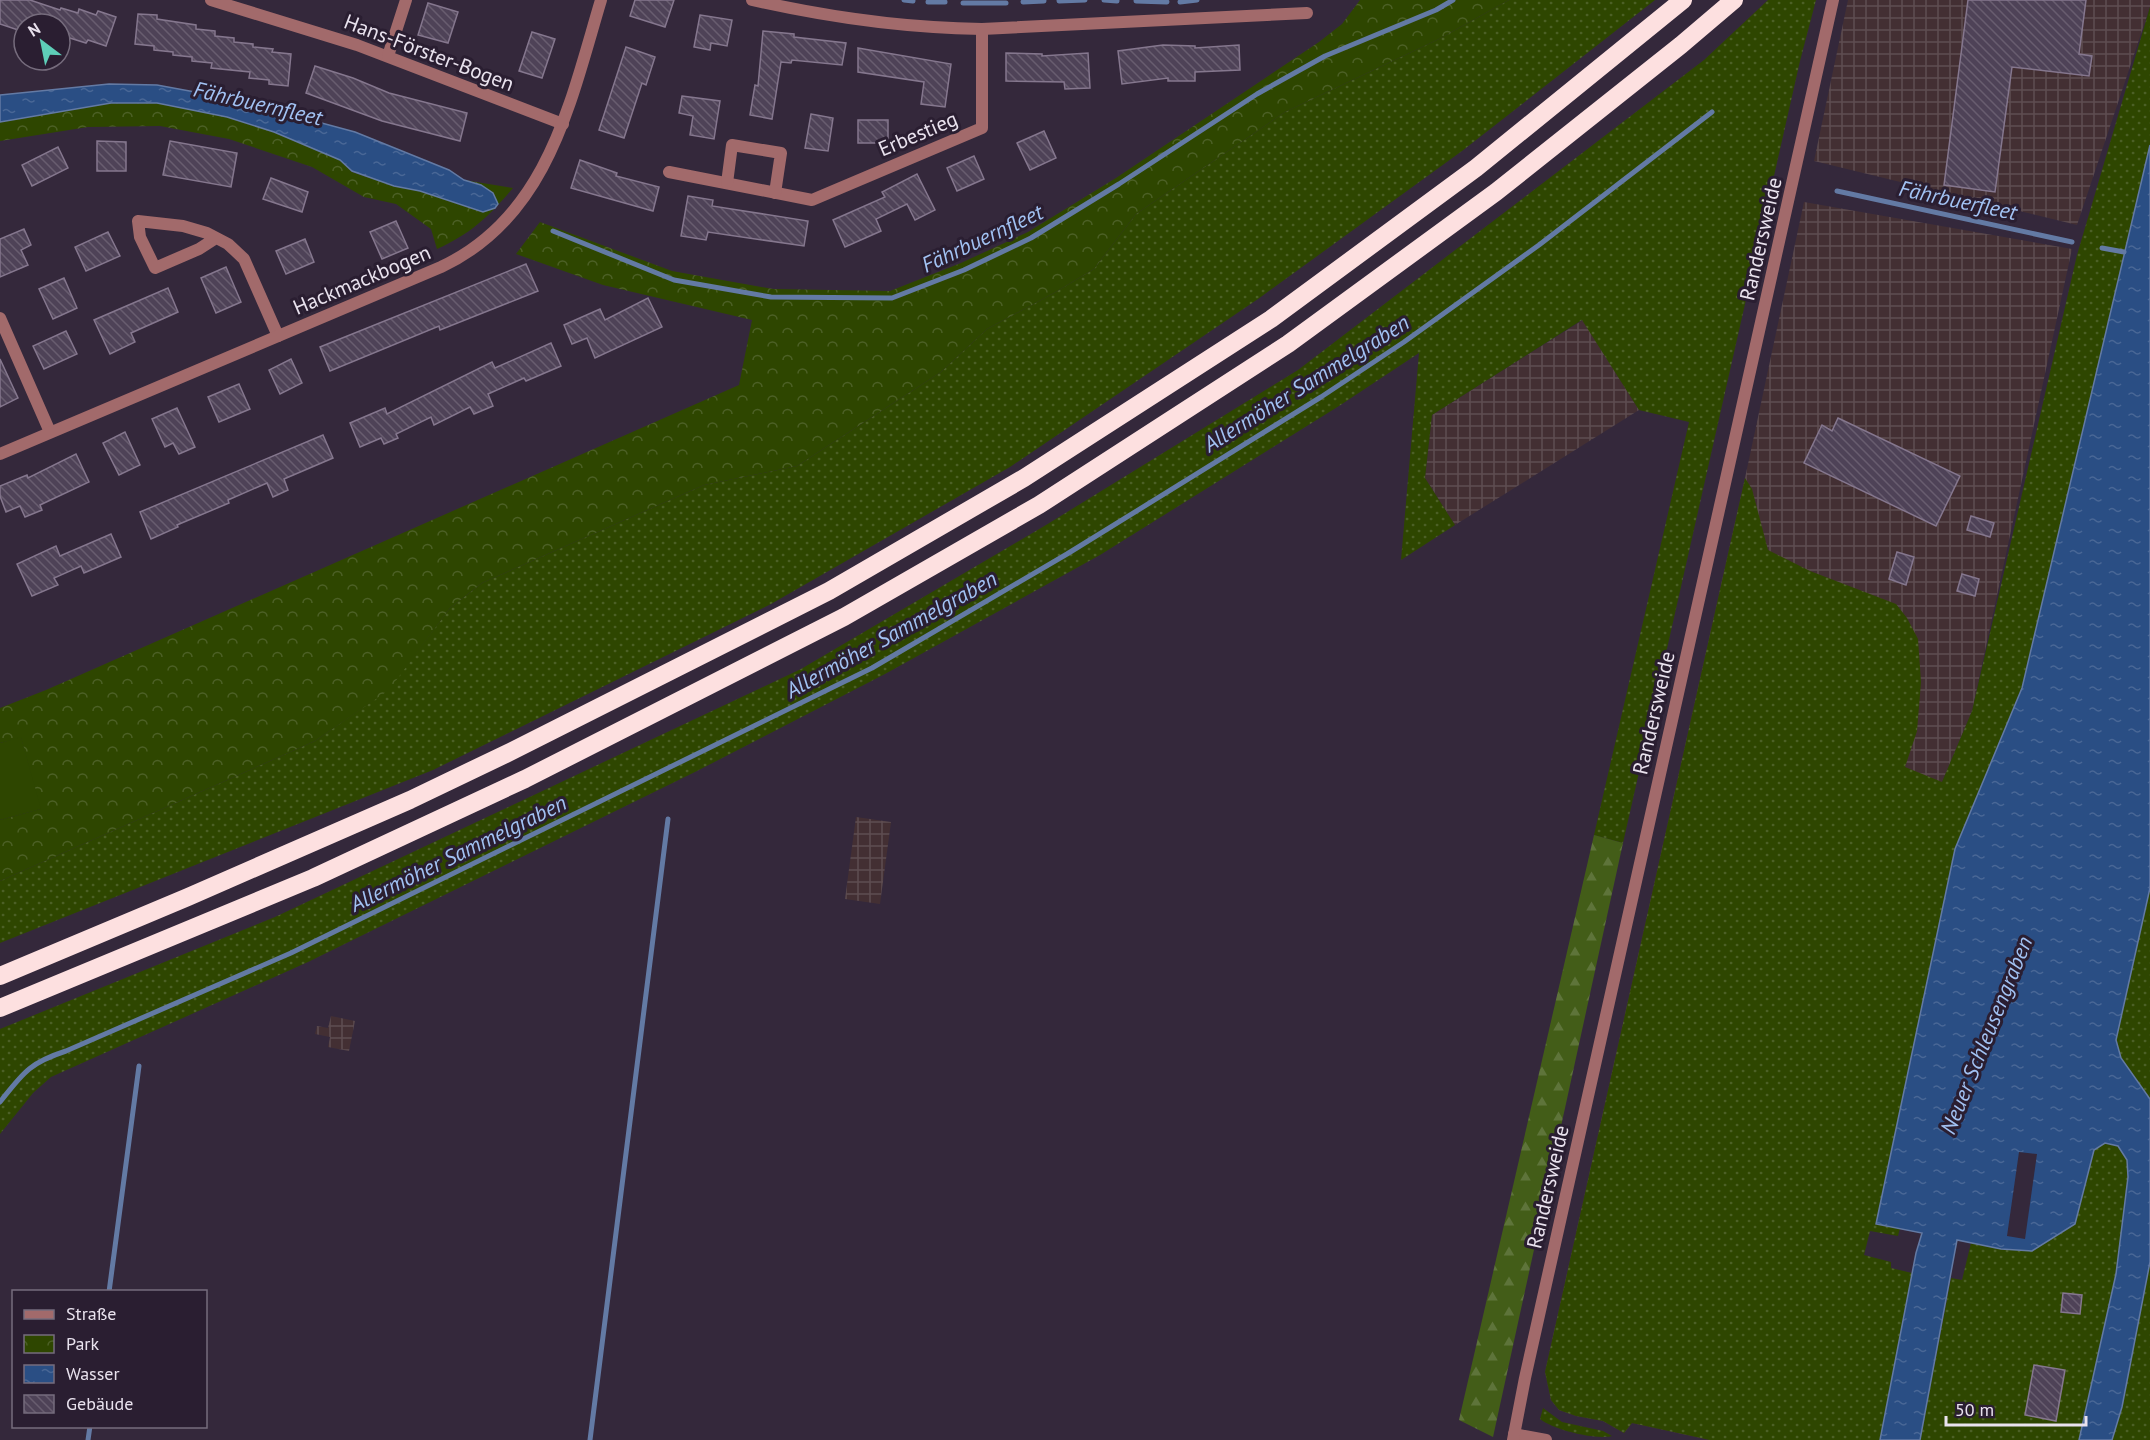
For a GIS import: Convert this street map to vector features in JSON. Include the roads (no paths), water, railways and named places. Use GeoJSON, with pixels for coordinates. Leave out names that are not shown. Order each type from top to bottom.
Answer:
{"type":"FeatureCollection","features":[{"type":"Feature","properties":{"kind":"highway"},"geometry":{"type":"LineString","coordinates":[[0,975],[188,897],[410,800],[829,591],[1024,478],[1271,319],[1476,168],[1683,0]]}},
{"type":"Feature","properties":{"kind":"highway"},"geometry":{"type":"LineString","coordinates":[[0,1008],[313,878],[525,779],[844,617],[1039,505],[1288,344],[1496,192],[1734,0]]}},
{"type":"Feature","properties":{"kind":"street","name":"Hans-Förster-Bogen"},"geometry":{"type":"LineString","coordinates":[[211,0],[388,56],[563,124]]}},
{"type":"Feature","properties":{"kind":"street"},"geometry":{"type":"LineString","coordinates":[[388,56],[406,0]]}},
{"type":"Feature","properties":{"kind":"street","name":"Hackmackbogen"},"geometry":{"type":"LineString","coordinates":[[0,454],[446,265],[481,243],[508,219],[540,174],[563,124],[601,0]]}},
{"type":"Feature","properties":{"kind":"street"},"geometry":{"type":"LineString","coordinates":[[752,0],[794,10],[869,20],[930,27],[982,29],[1307,13]]}},
{"type":"Feature","properties":{"kind":"street","name":"Randersweide"},"geometry":{"type":"LineString","coordinates":[[1513,1437],[1833,0]]}},
{"type":"Feature","properties":{"kind":"street","name":"Erbestieg"},"geometry":{"type":"LineString","coordinates":[[669,172],[812,200],[982,128],[982,29]]}},
{"type":"Feature","properties":{"kind":"street"},"geometry":{"type":"LineString","coordinates":[[727,183],[732,145],[781,153],[775,193]]}},
{"type":"Feature","properties":{"kind":"street"},"geometry":{"type":"LineString","coordinates":[[216,238],[200,249],[155,268],[140,237],[138,221],[183,226],[216,238],[228,244],[244,259],[278,336]]}},
{"type":"Feature","properties":{"kind":"street"},"geometry":{"type":"LineString","coordinates":[[0,318],[50,432]]}},
{"type":"Feature","properties":{"kind":"street"},"geometry":{"type":"LineString","coordinates":[[1513,1437],[1546,1440]]}},
{"type":"Feature","properties":{"kind":"water"},"geometry":{"type":"Polygon","coordinates":[[[109,84],[157,85],[233,99],[355,132],[449,170],[464,180],[481,185],[493,193],[498,204],[495,208],[483,212],[420,191],[394,186],[352,171],[340,160],[274,132],[227,117],[157,103],[111,103],[0,122],[0,95],[109,84]]]}},
{"type":"Feature","properties":{"kind":"water","name":"Neuer Schleusengraben"},"geometry":{"type":"Polygon","coordinates":[[[2150,145],[2150,888],[2116,1040],[2121,1058],[2150,1099],[2150,1262],[2122,1407],[2112,1440],[2079,1440],[2116,1274],[2128,1177],[2127,1160],[2118,1146],[2105,1143],[2094,1150],[2075,1224],[2032,1251],[2001,1249],[1957,1240],[1920,1440],[1880,1440],[1916,1253],[1922,1233],[1876,1224],[1955,849],[2022,688],[2150,145]]]}},
{"type":"Feature","properties":{"kind":"waterway"},"geometry":{"type":"LineString","coordinates":[[904,0],[913,1]]}},
{"type":"Feature","properties":{"kind":"waterway"},"geometry":{"type":"LineString","coordinates":[[1059,1],[1085,0]]}},
{"type":"Feature","properties":{"kind":"waterway"},"geometry":{"type":"LineString","coordinates":[[1104,0],[1117,1]]}},
{"type":"Feature","properties":{"kind":"waterway"},"geometry":{"type":"LineString","coordinates":[[1180,2],[1197,0]]}},
{"type":"Feature","properties":{"kind":"waterway","name":"Fährbuernfleet"},"geometry":{"type":"LineString","coordinates":[[553,231],[674,280],[771,297],[892,298],[964,270],[1031,238],[1257,94],[1325,56],[1436,10],[1453,0]]}},
{"type":"Feature","properties":{"kind":"waterway"},"geometry":{"type":"LineString","coordinates":[[1023,2],[1044,1]]}},
{"type":"Feature","properties":{"kind":"waterway"},"geometry":{"type":"LineString","coordinates":[[1136,1],[1167,2]]}},
{"type":"Feature","properties":{"kind":"waterway"},"geometry":{"type":"LineString","coordinates":[[928,2],[945,2]]}},
{"type":"Feature","properties":{"kind":"waterway"},"geometry":{"type":"LineString","coordinates":[[963,3],[1006,3]]}},
{"type":"Feature","properties":{"kind":"waterway","name":"Allermöher Sammelgraben"},"geometry":{"type":"LineString","coordinates":[[0,1102],[21,1076],[53,1055],[291,953],[872,668],[1067,554],[1321,397],[1404,342],[1539,245],[1712,112]]}},
{"type":"Feature","properties":{"kind":"waterway","name":"Fährbuerfleet"},"geometry":{"type":"LineString","coordinates":[[1837,191],[2072,242]]}},
{"type":"Feature","properties":{"kind":"waterway"},"geometry":{"type":"LineString","coordinates":[[2102,248],[2124,252]]}},
{"type":"Feature","properties":{"kind":"waterway"},"geometry":{"type":"LineString","coordinates":[[590,1440],[668,819]]}},
{"type":"Feature","properties":{"kind":"waterway"},"geometry":{"type":"LineString","coordinates":[[109,1290],[139,1066]]}},
{"type":"Feature","properties":{"kind":"waterway"},"geometry":{"type":"LineString","coordinates":[[88,1440],[90,1428]]}}]}
